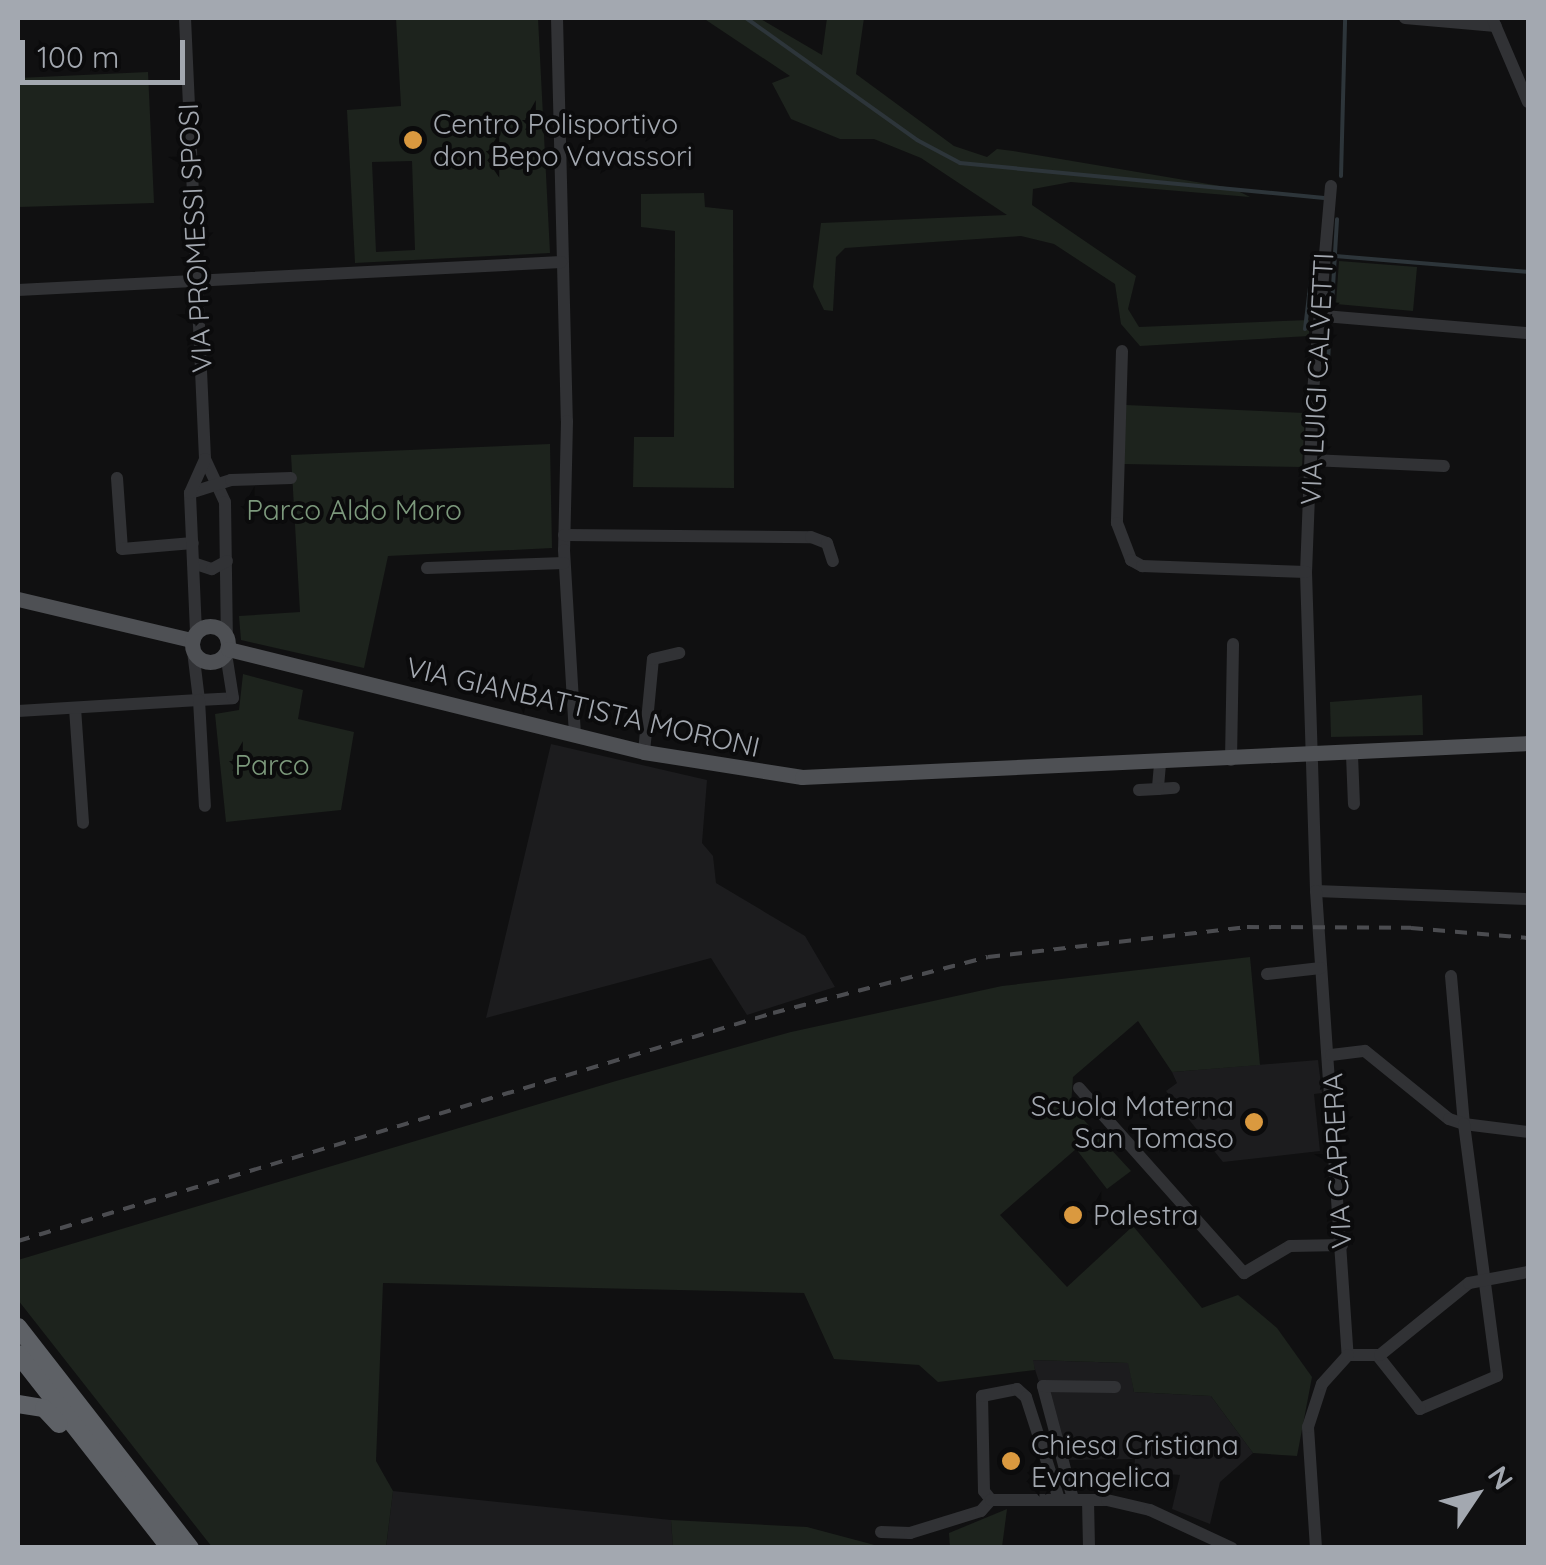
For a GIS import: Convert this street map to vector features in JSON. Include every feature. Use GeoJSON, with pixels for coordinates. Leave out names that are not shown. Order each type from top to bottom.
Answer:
{"type":"FeatureCollection","features":[{"type":"Feature","properties":{"kind":"highway"},"geometry":{"type":"LineString","coordinates":[[18,1310],[56,1358],[70,1393]]}},
{"type":"Feature","properties":{"kind":"highway"},"geometry":{"type":"LineString","coordinates":[[18,1326],[190,1548]]}},
{"type":"Feature","properties":{"kind":"highway"},"geometry":{"type":"LineString","coordinates":[[18,1354],[167,1545]]}},
{"type":"Feature","properties":{"kind":"highway"},"geometry":{"type":"LineString","coordinates":[[18,1404],[44,1408],[114,1495],[167,1545]]}},
{"type":"Feature","properties":{"kind":"main road","name":"VIA GIANBATTISTA MORONI"},"geometry":{"type":"LineString","coordinates":[[18,598],[194,641],[209,662],[227,647]]}},
{"type":"Feature","properties":{"kind":"main road","name":"VIA GIANBATTISTA MORONI"},"geometry":{"type":"LineString","coordinates":[[194,641],[210,626],[227,647],[575,736],[827,778],[1528,743]]}},
{"type":"Feature","properties":{"kind":"street","name":"VIA PROMESSI SPOSI"},"geometry":{"type":"LineString","coordinates":[[185,18],[205,459],[219,484],[233,697],[199,700]]}},
{"type":"Feature","properties":{"kind":"street"},"geometry":{"type":"LineString","coordinates":[[558,18],[564,563],[575,736]]}},
{"type":"Feature","properties":{"kind":"street"},"geometry":{"type":"LineString","coordinates":[[1405,18],[1494,22],[1528,102]]}},
{"type":"Feature","properties":{"kind":"street","name":"VIA LUIGI CALVETTI"},"geometry":{"type":"LineString","coordinates":[[1316,891],[1307,756],[1306,572],[1332,186]]}},
{"type":"Feature","properties":{"kind":"street"},"geometry":{"type":"LineString","coordinates":[[18,290],[561,262]]}},
{"type":"Feature","properties":{"kind":"street"},"geometry":{"type":"LineString","coordinates":[[1324,316],[1528,333]]}},
{"type":"Feature","properties":{"kind":"street"},"geometry":{"type":"LineString","coordinates":[[1122,351],[1117,522],[1131,560],[1142,566],[1306,572]]}},
{"type":"Feature","properties":{"kind":"street","name":"VIA PROMESSI SPOSI"},"geometry":{"type":"LineString","coordinates":[[205,459],[190,492],[194,641],[206,806]]}},
{"type":"Feature","properties":{"kind":"street"},"geometry":{"type":"LineString","coordinates":[[1311,460],[1444,466]]}},
{"type":"Feature","properties":{"kind":"street"},"geometry":{"type":"LineString","coordinates":[[117,478],[122,548],[192,543]]}},
{"type":"Feature","properties":{"kind":"street"},"geometry":{"type":"LineString","coordinates":[[190,492],[219,484],[291,478]]}},
{"type":"Feature","properties":{"kind":"street"},"geometry":{"type":"LineString","coordinates":[[564,535],[811,537],[826,543],[833,561]]}},
{"type":"Feature","properties":{"kind":"street"},"geometry":{"type":"LineString","coordinates":[[193,562],[212,569],[227,562]]}},
{"type":"Feature","properties":{"kind":"street"},"geometry":{"type":"LineString","coordinates":[[427,568],[564,563]]}},
{"type":"Feature","properties":{"kind":"street"},"geometry":{"type":"LineString","coordinates":[[1231,760],[1233,644]]}},
{"type":"Feature","properties":{"kind":"street","name":"VIA GIANBATTISTA MORONI"},"geometry":{"type":"LineString","coordinates":[[645,746],[653,659],[679,654]]}},
{"type":"Feature","properties":{"kind":"street"},"geometry":{"type":"LineString","coordinates":[[18,711],[199,700]]}},
{"type":"Feature","properties":{"kind":"street"},"geometry":{"type":"LineString","coordinates":[[75,708],[83,823]]}},
{"type":"Feature","properties":{"kind":"street"},"geometry":{"type":"LineString","coordinates":[[1352,754],[1354,804]]}},
{"type":"Feature","properties":{"kind":"street"},"geometry":{"type":"LineString","coordinates":[[1158,789],[1160,764]]}},
{"type":"Feature","properties":{"kind":"street"},"geometry":{"type":"LineString","coordinates":[[1139,790],[1174,788]]}},
{"type":"Feature","properties":{"kind":"street"},"geometry":{"type":"LineString","coordinates":[[1316,891],[1528,899]]}},
{"type":"Feature","properties":{"kind":"street","name":"VIA CAPRERA"},"geometry":{"type":"LineString","coordinates":[[1316,891],[1320,968],[1331,1055],[1348,1355]]}},
{"type":"Feature","properties":{"kind":"street"},"geometry":{"type":"LineString","coordinates":[[1266,974],[1320,968]]}},
{"type":"Feature","properties":{"kind":"street"},"geometry":{"type":"LineString","coordinates":[[1378,1356],[1420,1409],[1497,1376],[1481,1282],[1451,976]]}},
{"type":"Feature","properties":{"kind":"street"},"geometry":{"type":"LineString","coordinates":[[1331,1055],[1364,1051],[1448,1119],[1528,1132]]}},
{"type":"Feature","properties":{"kind":"street"},"geometry":{"type":"LineString","coordinates":[[1080,1088],[1244,1274],[1290,1246],[1342,1245]]}},
{"type":"Feature","properties":{"kind":"street"},"geometry":{"type":"LineString","coordinates":[[1312,1546],[1308,1427],[1322,1384],[1348,1355],[1378,1356],[1470,1284],[1528,1272]]}},
{"type":"Feature","properties":{"kind":"street"},"geometry":{"type":"LineString","coordinates":[[1066,1499],[1044,1386],[1115,1388]]}},
{"type":"Feature","properties":{"kind":"street"},"geometry":{"type":"LineString","coordinates":[[991,1500],[984,1491],[982,1396],[1018,1389],[1026,1397],[1066,1499]]}},
{"type":"Feature","properties":{"kind":"street"},"geometry":{"type":"LineString","coordinates":[[881,1532],[910,1533],[982,1511],[991,1500],[1088,1500],[1150,1510],[1232,1548]]}},
{"type":"Feature","properties":{"kind":"street"},"geometry":{"type":"LineString","coordinates":[[1088,1500],[1089,1548]]}},
{"type":"Feature","properties":{"kind":"shaded area"},"geometry":{"type":"Polygon","coordinates":[[[551,744],[707,780],[702,843],[713,856],[716,883],[805,936],[835,987],[747,1015],[711,958],[486,1018],[551,744]]]}},
{"type":"Feature","properties":{"kind":"shaded area","name":"Scuola Materna San Tomaso"},"geometry":{"type":"Polygon","coordinates":[[[1318,1060],[1322,1093],[1314,1094],[1320,1151],[1223,1162],[1166,1091],[1177,1083],[1172,1072],[1318,1060]]]}},
{"type":"Feature","properties":{"kind":"shaded area"},"geometry":{"type":"Polygon","coordinates":[[[1032,1360],[1129,1363],[1134,1392],[1211,1396],[1253,1453],[1220,1482],[1210,1524],[1172,1509],[1180,1475],[1134,1471],[1135,1459],[1064,1460],[1032,1360]]]}},
{"type":"Feature","properties":{"kind":"shaded area"},"geometry":{"type":"Polygon","coordinates":[[[393,1491],[671,1520],[673,1547],[386,1548],[393,1491]]]}},
{"type":"Feature","properties":{"kind":"green space"},"geometry":{"type":"Polygon","coordinates":[[[396,18],[538,18],[550,253],[355,263],[347,110],[401,106],[396,18]],[[412,161],[372,162],[376,252],[415,250],[412,161]]]}},
{"type":"Feature","properties":{"kind":"green space"},"geometry":{"type":"Polygon","coordinates":[[[703,18],[759,18],[822,55],[827,18],[864,18],[856,74],[954,146],[987,157],[997,149],[1013,151],[1232,188],[1250,197],[1071,182],[1033,189],[1032,205],[1136,276],[1128,309],[1139,327],[1309,320],[1309,336],[1140,346],[1121,324],[1115,284],[1054,244],[1021,236],[845,248],[836,257],[833,311],[824,310],[813,287],[821,223],[1007,215],[921,158],[874,139],[840,139],[791,119],[772,83],[790,76],[703,18]]]}},
{"type":"Feature","properties":{"kind":"green space"},"geometry":{"type":"Polygon","coordinates":[[[148,72],[154,203],[18,207],[18,78],[148,72]]]}},
{"type":"Feature","properties":{"kind":"green space"},"geometry":{"type":"Polygon","coordinates":[[[704,193],[705,207],[733,210],[734,488],[633,487],[634,437],[674,437],[675,231],[641,227],[641,194],[704,193]]]}},
{"type":"Feature","properties":{"kind":"green space"},"geometry":{"type":"Polygon","coordinates":[[[1339,261],[1417,267],[1413,311],[1336,304],[1339,261]]]}},
{"type":"Feature","properties":{"kind":"green space"},"geometry":{"type":"Polygon","coordinates":[[[1126,405],[1305,413],[1302,467],[1123,464],[1126,405]]]}},
{"type":"Feature","properties":{"kind":"green space","name":"Parco Aldo Moro"},"geometry":{"type":"Polygon","coordinates":[[[550,444],[552,548],[388,556],[364,668],[241,640],[239,616],[300,612],[291,455],[550,444]]]}},
{"type":"Feature","properties":{"kind":"green space","name":"Parco"},"geometry":{"type":"Polygon","coordinates":[[[243,674],[303,690],[298,719],[354,732],[341,810],[226,822],[215,714],[239,710],[243,674]]]}},
{"type":"Feature","properties":{"kind":"green space"},"geometry":{"type":"Polygon","coordinates":[[[1422,695],[1423,735],[1331,737],[1330,702],[1422,695]]]}},
{"type":"Feature","properties":{"kind":"green space"},"geometry":{"type":"Polygon","coordinates":[[[1250,957],[1260,1065],[1172,1072],[1138,1021],[1073,1077],[1071,1106],[1131,1171],[1107,1189],[1076,1149],[1000,1215],[1067,1287],[1133,1226],[1202,1308],[1238,1295],[1277,1328],[1312,1377],[1297,1456],[1253,1453],[1211,1396],[1134,1392],[1128,1363],[1033,1360],[1035,1370],[938,1382],[919,1365],[834,1359],[804,1293],[383,1283],[376,1461],[393,1491],[386,1547],[212,1547],[18,1300],[18,1260],[791,1032],[1002,986],[1250,957]]]}},
{"type":"Feature","properties":{"kind":"green space"},"geometry":{"type":"Polygon","coordinates":[[[1007,1509],[1002,1547],[950,1547],[949,1533],[1007,1509]]]}},
{"type":"Feature","properties":{"kind":"green space"},"geometry":{"type":"Polygon","coordinates":[[[671,1520],[807,1527],[882,1547],[673,1547],[671,1520]]]}},
{"type":"Feature","properties":{"kind":"waterway"},"geometry":{"type":"LineString","coordinates":[[746,18],[917,140],[960,163],[1324,198]]}},
{"type":"Feature","properties":{"kind":"waterway"},"geometry":{"type":"LineString","coordinates":[[1341,176],[1345,18]]}},
{"type":"Feature","properties":{"kind":"waterway"},"geometry":{"type":"LineString","coordinates":[[1332,304],[1337,219]]}},
{"type":"Feature","properties":{"kind":"waterway"},"geometry":{"type":"LineString","coordinates":[[1305,329],[1314,254]]}},
{"type":"Feature","properties":{"kind":"waterway"},"geometry":{"type":"LineString","coordinates":[[1335,256],[1528,272]]}},
{"type":"Feature","properties":{"kind":"waterway"},"geometry":{"type":"LineString","coordinates":[[1328,362],[1330,329]]}},
{"type":"Feature","properties":{"kind":"railway"},"geometry":{"type":"LineString","coordinates":[[18,1241],[773,1013],[988,957],[1247,927],[1411,928],[1528,938]]}},
{"type":"Feature","properties":{"kind":"place","name":"Centro Polisportivo don Bepo Vavassori"},"geometry":{"type":"Point","coordinates":[413,140]}},
{"type":"Feature","properties":{"kind":"place","name":"Scuola Materna San Tomaso"},"geometry":{"type":"Point","coordinates":[1254,1122]}},
{"type":"Feature","properties":{"kind":"place","name":"Palestra"},"geometry":{"type":"Point","coordinates":[1073,1215]}},
{"type":"Feature","properties":{"kind":"place","name":"Chiesa Cristiana Evangelica"},"geometry":{"type":"Point","coordinates":[1011,1461]}}]}
